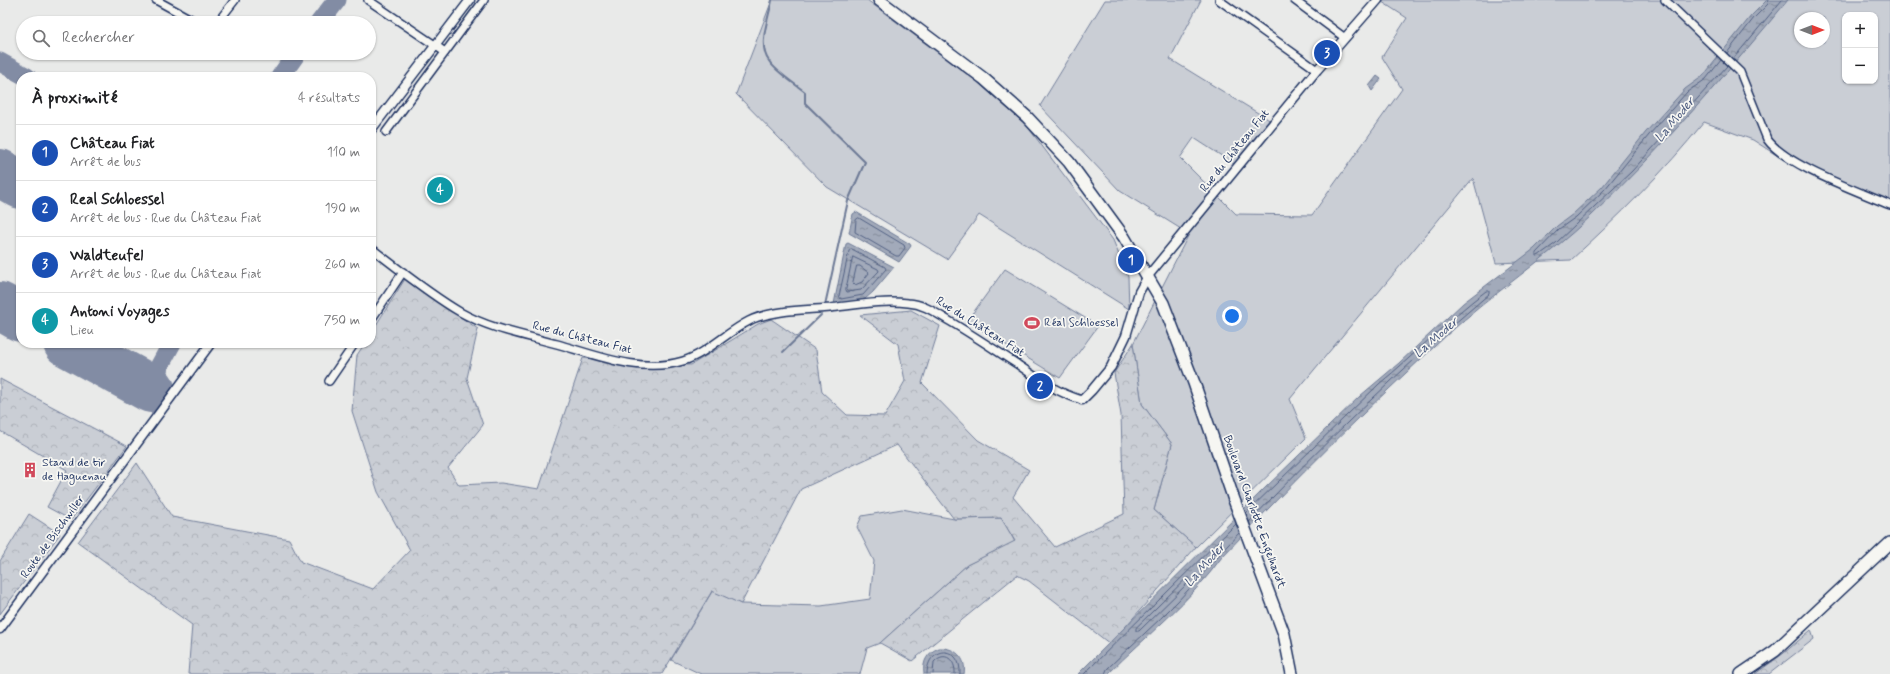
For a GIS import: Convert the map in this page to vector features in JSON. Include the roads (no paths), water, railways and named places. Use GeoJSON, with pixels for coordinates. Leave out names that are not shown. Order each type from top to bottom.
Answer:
{"type":"FeatureCollection","features":[{"type":"Feature","properties":{"kind":"main road","name":"Boulevard Charlotte Engelhardt"},"geometry":{"type":"LineString","coordinates":[[879,0],[983,78],[1041,132],[1069,162],[1094,194],[1124,237],[1148,276],[1176,324],[1184,346],[1185,361],[1233,497],[1284,634],[1292,674]]}},
{"type":"Feature","properties":{"kind":"main road"},"geometry":{"type":"LineString","coordinates":[[1741,674],[1774,651],[1890,543]]}},
{"type":"Feature","properties":{"kind":"street"},"geometry":{"type":"LineString","coordinates":[[156,0],[185,16]]}},
{"type":"Feature","properties":{"kind":"street"},"geometry":{"type":"LineString","coordinates":[[222,16],[235,0]]}},
{"type":"Feature","properties":{"kind":"street"},"geometry":{"type":"LineString","coordinates":[[368,0],[436,44],[445,52]]}},
{"type":"Feature","properties":{"kind":"street"},"geometry":{"type":"LineString","coordinates":[[445,32],[464,0]]}},
{"type":"Feature","properties":{"kind":"street"},"geometry":{"type":"LineString","coordinates":[[376,123],[470,0]]}},
{"type":"Feature","properties":{"kind":"street"},"geometry":{"type":"LineString","coordinates":[[386,132],[484,0]]}},
{"type":"Feature","properties":{"kind":"street"},"geometry":{"type":"LineString","coordinates":[[1219,0],[1317,70]]}},
{"type":"Feature","properties":{"kind":"street"},"geometry":{"type":"LineString","coordinates":[[1294,0],[1345,38]]}},
{"type":"Feature","properties":{"kind":"street","name":"Rue du Château Fiat"},"geometry":{"type":"LineString","coordinates":[[376,252],[460,312],[488,325],[630,364],[656,366],[669,365],[685,361],[751,320],[780,313],[879,303],[908,303],[919,305],[929,308],[1050,386],[1072,397],[1082,400],[1111,367],[1126,336],[1139,292],[1148,276],[1317,70],[1378,0]]}},
{"type":"Feature","properties":{"kind":"street"},"geometry":{"type":"LineString","coordinates":[[1665,0],[1740,72],[1767,139],[1772,147],[1801,166],[1890,205]]}},
{"type":"Feature","properties":{"kind":"street"},"geometry":{"type":"LineString","coordinates":[[376,312],[403,272]]}},
{"type":"Feature","properties":{"kind":"street","name":"Route de Bischwiller"},"geometry":{"type":"LineString","coordinates":[[0,629],[207,348]]}},
{"type":"Feature","properties":{"kind":"street"},"geometry":{"type":"LineString","coordinates":[[329,381],[352,348]]}},
{"type":"Feature","properties":{"kind":"water","name":"La Moder"},"geometry":{"type":"Polygon","coordinates":[[[1767,0],[1788,0],[1693,111],[1591,216],[1556,247],[1447,335],[1389,389],[1304,472],[1222,557],[1210,573],[1168,618],[1108,674],[1078,674],[1360,396],[1399,363],[1463,303],[1534,249],[1557,226],[1573,214],[1602,187],[1646,132],[1685,89],[1703,76],[1751,16],[1767,0]]]}},
{"type":"Feature","properties":{"kind":"water"},"geometry":{"type":"Polygon","coordinates":[[[1377,76],[1381,79],[1372,91],[1369,86],[1377,76]]]}},
{"type":"Feature","properties":{"kind":"water"},"geometry":{"type":"Polygon","coordinates":[[[856,212],[910,244],[911,246],[899,262],[849,233],[853,214],[856,212]]]}},
{"type":"Feature","properties":{"kind":"water"},"geometry":{"type":"Polygon","coordinates":[[[848,243],[894,267],[873,292],[865,299],[834,304],[846,244],[848,243]]]}},
{"type":"Feature","properties":{"kind":"water"},"geometry":{"type":"Polygon","coordinates":[[[939,648],[950,649],[962,658],[964,663],[964,674],[924,674],[925,661],[932,652],[939,648]]]}},
{"type":"Feature","properties":{"kind":"waterway"},"geometry":{"type":"LineString","coordinates":[[772,0],[764,39],[764,47],[769,61],[781,73],[805,92],[805,103],[865,162],[848,201],[825,305]]}},
{"type":"Feature","properties":{"kind":"waterway"},"geometry":{"type":"LineString","coordinates":[[783,352],[821,315]]}},
{"type":"Feature","properties":{"kind":"place","name":"Waldteufel"},"geometry":{"type":"Point","coordinates":[1327,53]}},
{"type":"Feature","properties":{"kind":"place","name":"Antoni Voyages"},"geometry":{"type":"Point","coordinates":[440,190]}},
{"type":"Feature","properties":{"kind":"place","name":"Château Fiat"},"geometry":{"type":"Point","coordinates":[1131,260]}},
{"type":"Feature","properties":{"kind":"place","name":"Réal Schloessel"},"geometry":{"type":"Point","coordinates":[1032,323]}},
{"type":"Feature","properties":{"kind":"place","name":"Real Schloessel"},"geometry":{"type":"Point","coordinates":[1040,386]}},
{"type":"Feature","properties":{"kind":"place","name":"Stand de tir de Haguenau"},"geometry":{"type":"Point","coordinates":[30,470]}}]}
